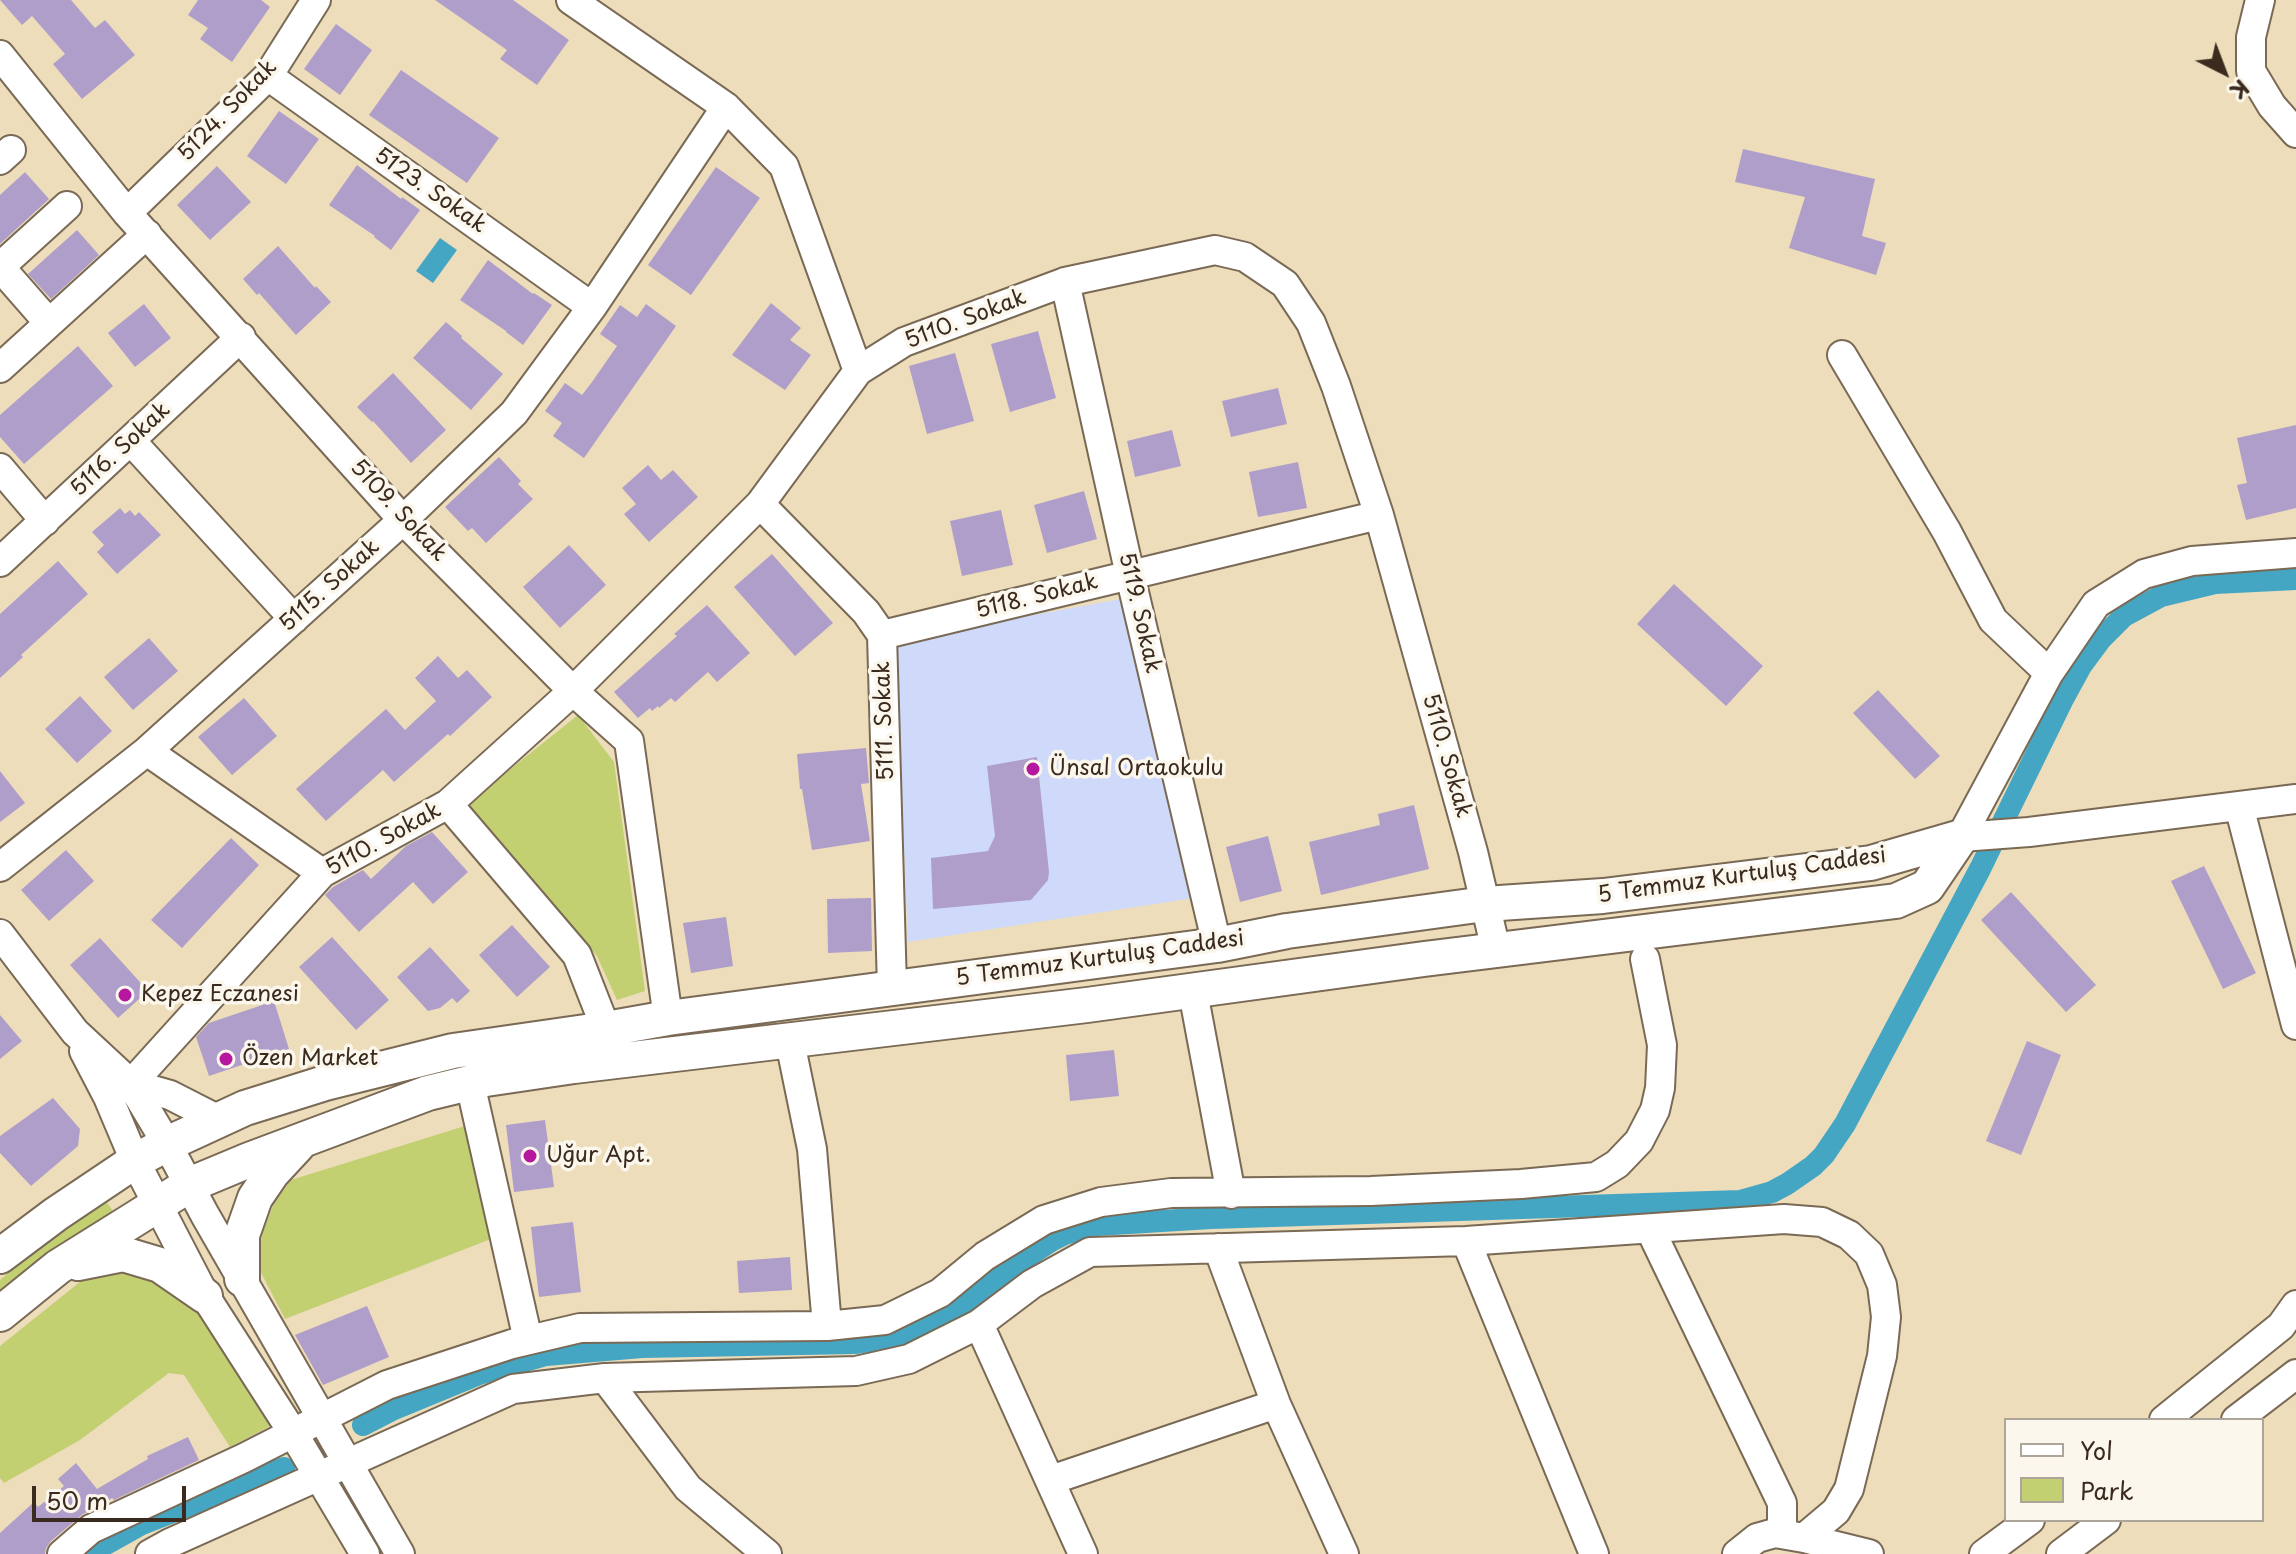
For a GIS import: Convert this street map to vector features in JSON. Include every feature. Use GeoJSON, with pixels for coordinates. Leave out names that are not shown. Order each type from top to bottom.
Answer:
{"type":"FeatureCollection","features":[{"type":"Feature","properties":{"kind":"main road","name":"5 Temmuz Kurtuluş Caddesi"},"geometry":{"type":"LineString","coordinates":[[0,1256],[135,1161],[245,1108],[325,1083],[453,1051],[668,1018],[1217,945],[1287,931],[1485,904],[1603,896],[1871,863],[1961,837]]}},
{"type":"Feature","properties":{"kind":"main road","name":"5 Temmuz Kurtuluş Caddesi"},"geometry":{"type":"LineString","coordinates":[[0,1314],[58,1267],[189,1185],[428,1093],[574,1066],[1193,992],[1496,950],[1896,901],[1927,887],[1961,837]]}},
{"type":"Feature","properties":{"kind":"main road"},"geometry":{"type":"LineString","coordinates":[[1086,962],[1087,1005]]}},
{"type":"Feature","properties":{"kind":"main road"},"geometry":{"type":"LineString","coordinates":[[242,1279],[242,1235],[255,1198],[272,1173],[301,1141]]}},
{"type":"Feature","properties":{"kind":"main road"},"geometry":{"type":"LineString","coordinates":[[58,1267],[123,1254],[160,1265],[205,1296]]}},
{"type":"Feature","properties":{"kind":"street","name":"5124. Sokak"},"geometry":{"type":"LineString","coordinates":[[127,213],[268,76],[316,0]]}},
{"type":"Feature","properties":{"kind":"street"},"geometry":{"type":"LineString","coordinates":[[571,0],[726,107],[784,166],[858,371]]}},
{"type":"Feature","properties":{"kind":"street"},"geometry":{"type":"LineString","coordinates":[[2260,0],[2251,37],[2251,71],[2272,106],[2296,133]]}},
{"type":"Feature","properties":{"kind":"street","name":"5109. Sokak"},"geometry":{"type":"LineString","coordinates":[[0,55],[127,213],[403,520],[573,691],[629,741],[668,1018]]}},
{"type":"Feature","properties":{"kind":"street","name":"5123. Sokak"},"geometry":{"type":"LineString","coordinates":[[268,76],[592,307]]}},
{"type":"Feature","properties":{"kind":"street","name":"5115. Sokak"},"geometry":{"type":"LineString","coordinates":[[0,867],[147,751],[403,520],[514,413],[592,307],[726,107]]}},
{"type":"Feature","properties":{"kind":"street"},"geometry":{"type":"LineString","coordinates":[[49,323],[0,267],[67,206]]}},
{"type":"Feature","properties":{"kind":"street"},"geometry":{"type":"LineString","coordinates":[[0,368],[147,234]]}},
{"type":"Feature","properties":{"kind":"street","name":"5110. Sokak"},"geometry":{"type":"LineString","coordinates":[[134,1080],[322,873],[448,804],[573,691],[760,504],[858,371],[904,342],[1065,282],[1215,250],[1245,257],[1285,284],[1311,323],[1336,386],[1379,515],[1473,852],[1496,950]]}},
{"type":"Feature","properties":{"kind":"street","name":"5119. Sokak"},"geometry":{"type":"LineString","coordinates":[[1065,282],[1217,945]]}},
{"type":"Feature","properties":{"kind":"street","name":"5116. Sokak"},"geometry":{"type":"LineString","coordinates":[[0,562],[241,337]]}},
{"type":"Feature","properties":{"kind":"street"},"geometry":{"type":"LineString","coordinates":[[1842,355],[1947,532],[1993,620],[2049,673]]}},
{"type":"Feature","properties":{"kind":"street"},"geometry":{"type":"LineString","coordinates":[[131,441],[294,619]]}},
{"type":"Feature","properties":{"kind":"street"},"geometry":{"type":"LineString","coordinates":[[0,468],[45,521]]}},
{"type":"Feature","properties":{"kind":"street","name":"5111. Sokak"},"geometry":{"type":"LineString","coordinates":[[760,504],[866,612],[882,635],[892,988]]}},
{"type":"Feature","properties":{"kind":"street","name":"5118. Sokak"},"geometry":{"type":"LineString","coordinates":[[882,635],[1379,515]]}},
{"type":"Feature","properties":{"kind":"street"},"geometry":{"type":"LineString","coordinates":[[1961,837],[2049,673],[2096,604],[2144,574],[2192,561],[2296,553]]}},
{"type":"Feature","properties":{"kind":"street"},"geometry":{"type":"LineString","coordinates":[[147,751],[322,873]]}},
{"type":"Feature","properties":{"kind":"street"},"geometry":{"type":"LineString","coordinates":[[1961,837],[2029,832],[2296,799]]}},
{"type":"Feature","properties":{"kind":"street"},"geometry":{"type":"LineString","coordinates":[[448,804],[577,955],[606,1029]]}},
{"type":"Feature","properties":{"kind":"street"},"geometry":{"type":"LineString","coordinates":[[2239,806],[2296,1025]]}},
{"type":"Feature","properties":{"kind":"street"},"geometry":{"type":"LineString","coordinates":[[0,934],[75,1032],[108,1097],[135,1161],[205,1296],[293,1433],[365,1554]]}},
{"type":"Feature","properties":{"kind":"street"},"geometry":{"type":"LineString","coordinates":[[62,1554],[91,1529],[387,1385],[528,1340],[580,1328],[827,1326],[885,1320],[940,1293],[985,1256],[1044,1220],[1101,1202],[1171,1193],[1386,1190],[1596,1177],[1617,1164],[1639,1141],[1655,1110],[1660,1088],[1662,1045],[1645,959]]}},
{"type":"Feature","properties":{"kind":"street"},"geometry":{"type":"LineString","coordinates":[[1193,992],[1231,1194]]}},
{"type":"Feature","properties":{"kind":"street"},"geometry":{"type":"LineString","coordinates":[[75,1032],[134,1080],[219,1120]]}},
{"type":"Feature","properties":{"kind":"street"},"geometry":{"type":"LineString","coordinates":[[790,1042],[812,1149],[827,1326]]}},
{"type":"Feature","properties":{"kind":"street"},"geometry":{"type":"LineString","coordinates":[[134,1080],[189,1185],[400,1554]]}},
{"type":"Feature","properties":{"kind":"street"},"geometry":{"type":"LineString","coordinates":[[470,1083],[528,1340]]}},
{"type":"Feature","properties":{"kind":"street"},"geometry":{"type":"LineString","coordinates":[[150,1554],[513,1389],[605,1378],[856,1371],[909,1359],[979,1324],[1032,1284],[1090,1252],[1466,1241],[1784,1219],[1822,1222],[1849,1235],[1869,1254],[1882,1285],[1886,1317],[1882,1356],[1849,1489],[1836,1511],[1793,1536]]}},
{"type":"Feature","properties":{"kind":"street"},"geometry":{"type":"LineString","coordinates":[[1650,1229],[1782,1503],[1793,1536]]}},
{"type":"Feature","properties":{"kind":"street"},"geometry":{"type":"LineString","coordinates":[[1466,1241],[1594,1554]]}},
{"type":"Feature","properties":{"kind":"street"},"geometry":{"type":"LineString","coordinates":[[1218,1248],[1276,1404],[1344,1554]]}},
{"type":"Feature","properties":{"kind":"street"},"geometry":{"type":"LineString","coordinates":[[2166,1418],[2281,1326],[2296,1305]]}},
{"type":"Feature","properties":{"kind":"street"},"geometry":{"type":"LineString","coordinates":[[979,1324],[1083,1554]]}},
{"type":"Feature","properties":{"kind":"street"},"geometry":{"type":"LineString","coordinates":[[2239,1418],[2296,1374]]}},
{"type":"Feature","properties":{"kind":"street"},"geometry":{"type":"LineString","coordinates":[[605,1378],[688,1488],[767,1554]]}},
{"type":"Feature","properties":{"kind":"street"},"geometry":{"type":"LineString","coordinates":[[1051,1480],[1276,1404]]}},
{"type":"Feature","properties":{"kind":"street"},"geometry":{"type":"LineString","coordinates":[[1984,1554],[2027,1522]]}},
{"type":"Feature","properties":{"kind":"street"},"geometry":{"type":"LineString","coordinates":[[2061,1554],[2103,1522]]}},
{"type":"Feature","properties":{"kind":"street"},"geometry":{"type":"LineString","coordinates":[[1737,1554],[1757,1538],[1769,1534],[1793,1536],[1869,1554]]}},
{"type":"Feature","properties":{"kind":"shaded area","name":"Ünsal Ortaokulu"},"geometry":{"type":"Polygon","coordinates":[[[1127,598],[1194,898],[908,942],[895,640],[1127,598]]]}},
{"type":"Feature","properties":{"kind":"green space"},"geometry":{"type":"Polygon","coordinates":[[[578,715],[614,762],[645,991],[617,1000],[597,956],[463,807],[578,715]]]}},
{"type":"Feature","properties":{"kind":"green space"},"geometry":{"type":"Polygon","coordinates":[[[468,1125],[496,1237],[285,1319],[256,1263],[263,1231],[275,1201],[291,1180],[468,1125]]]}},
{"type":"Feature","properties":{"kind":"green space"},"geometry":{"type":"Polygon","coordinates":[[[100,1193],[113,1211],[0,1303],[0,1280],[100,1193]]]}},
{"type":"Feature","properties":{"kind":"green space"},"geometry":{"type":"Polygon","coordinates":[[[122,1267],[165,1284],[198,1311],[272,1425],[230,1447],[184,1375],[169,1373],[80,1440],[4,1483],[0,1478],[0,1346],[96,1269],[122,1267]]]}},
{"type":"Feature","properties":{"kind":"water"},"geometry":{"type":"Polygon","coordinates":[[[440,238],[457,250],[433,283],[416,271],[440,238]]]}},
{"type":"Feature","properties":{"kind":"building"},"geometry":{"type":"Polygon","coordinates":[[[0,0],[71,0],[95,28],[105,20],[135,55],[82,99],[53,64],[65,54],[32,16],[22,25],[0,0]]]}},
{"type":"Feature","properties":{"kind":"building"},"geometry":{"type":"Polygon","coordinates":[[[198,0],[261,0],[270,7],[232,62],[200,39],[208,28],[188,15],[198,0]]]}},
{"type":"Feature","properties":{"kind":"building"},"geometry":{"type":"Polygon","coordinates":[[[435,0],[513,0],[569,40],[537,85],[500,59],[507,50],[435,0]]]}},
{"type":"Feature","properties":{"kind":"building"},"geometry":{"type":"Polygon","coordinates":[[[336,24],[372,50],[340,95],[304,69],[336,24]]]}},
{"type":"Feature","properties":{"kind":"building"},"geometry":{"type":"Polygon","coordinates":[[[401,70],[499,138],[467,183],[369,115],[401,70]]]}},
{"type":"Feature","properties":{"kind":"building"},"geometry":{"type":"Polygon","coordinates":[[[279,111],[319,139],[286,184],[247,156],[279,111]]]}},
{"type":"Feature","properties":{"kind":"building"},"geometry":{"type":"Polygon","coordinates":[[[1743,149],[1875,179],[1862,236],[1886,243],[1876,275],[1789,248],[1805,197],[1735,182],[1743,149]]]}},
{"type":"Feature","properties":{"kind":"building"},"geometry":{"type":"Polygon","coordinates":[[[357,165],[420,210],[391,250],[329,205],[357,165]]]}},
{"type":"Feature","properties":{"kind":"building"},"geometry":{"type":"Polygon","coordinates":[[[217,166],[251,202],[210,240],[177,205],[217,166]]]}},
{"type":"Feature","properties":{"kind":"building"},"geometry":{"type":"Polygon","coordinates":[[[716,167],[760,198],[691,295],[648,265],[716,167]]]}},
{"type":"Feature","properties":{"kind":"building"},"geometry":{"type":"Polygon","coordinates":[[[25,172],[49,199],[0,244],[0,195],[25,172]]]}},
{"type":"Feature","properties":{"kind":"building"},"geometry":{"type":"Polygon","coordinates":[[[77,230],[99,255],[51,299],[28,274],[77,230]]]}},
{"type":"Feature","properties":{"kind":"building"},"geometry":{"type":"Polygon","coordinates":[[[278,246],[331,302],[296,335],[243,279],[278,246]]]}},
{"type":"Feature","properties":{"kind":"building"},"geometry":{"type":"Polygon","coordinates":[[[488,260],[552,305],[523,345],[460,300],[488,260]]]}},
{"type":"Feature","properties":{"kind":"building"},"geometry":{"type":"Polygon","coordinates":[[[771,303],[801,328],[790,340],[811,355],[785,390],[732,355],[771,303]]]}},
{"type":"Feature","properties":{"kind":"building"},"geometry":{"type":"Polygon","coordinates":[[[144,304],[171,338],[135,367],[108,333],[144,304]]]}},
{"type":"Feature","properties":{"kind":"building"},"geometry":{"type":"Polygon","coordinates":[[[646,304],[676,326],[584,458],[553,436],[562,423],[545,411],[565,383],[582,395],[592,382],[617,346],[600,334],[620,305],[637,317],[646,304]]]}},
{"type":"Feature","properties":{"kind":"building"},"geometry":{"type":"Polygon","coordinates":[[[446,322],[503,374],[471,410],[413,358],[446,322]]]}},
{"type":"Feature","properties":{"kind":"building"},"geometry":{"type":"Polygon","coordinates":[[[1038,331],[1056,398],[1010,412],[991,344],[1038,331]]]}},
{"type":"Feature","properties":{"kind":"building"},"geometry":{"type":"Polygon","coordinates":[[[78,346],[113,386],[24,464],[0,437],[0,415],[78,346]]]}},
{"type":"Feature","properties":{"kind":"building"},"geometry":{"type":"Polygon","coordinates":[[[955,353],[974,421],[927,434],[909,366],[955,353]]]}},
{"type":"Feature","properties":{"kind":"building"},"geometry":{"type":"Polygon","coordinates":[[[393,373],[446,430],[411,463],[357,407],[393,373]]]}},
{"type":"Feature","properties":{"kind":"building"},"geometry":{"type":"Polygon","coordinates":[[[1278,388],[1287,424],[1231,437],[1222,401],[1278,388]]]}},
{"type":"Feature","properties":{"kind":"building"},"geometry":{"type":"Polygon","coordinates":[[[2296,425],[2296,508],[2246,520],[2237,485],[2247,483],[2237,438],[2296,425]]]}},
{"type":"Feature","properties":{"kind":"building"},"geometry":{"type":"Polygon","coordinates":[[[1172,430],[1181,466],[1135,477],[1127,441],[1172,430]]]}},
{"type":"Feature","properties":{"kind":"building"},"geometry":{"type":"Polygon","coordinates":[[[499,457],[533,499],[486,543],[472,528],[468,531],[445,507],[499,457]]]}},
{"type":"Feature","properties":{"kind":"building"},"geometry":{"type":"Polygon","coordinates":[[[1298,462],[1307,508],[1258,517],[1249,472],[1298,462]]]}},
{"type":"Feature","properties":{"kind":"building"},"geometry":{"type":"Polygon","coordinates":[[[648,465],[661,480],[673,470],[698,497],[649,542],[624,514],[636,504],[622,488],[648,465]]]}},
{"type":"Feature","properties":{"kind":"building"},"geometry":{"type":"Polygon","coordinates":[[[1084,491],[1097,539],[1047,553],[1034,505],[1084,491]]]}},
{"type":"Feature","properties":{"kind":"building"},"geometry":{"type":"Polygon","coordinates":[[[120,508],[125,514],[130,510],[135,516],[139,512],[161,535],[117,574],[97,552],[104,545],[92,532],[120,508]]]}},
{"type":"Feature","properties":{"kind":"building"},"geometry":{"type":"Polygon","coordinates":[[[1001,510],[1013,565],[962,576],[950,521],[1001,510]]]}},
{"type":"Feature","properties":{"kind":"building"},"geometry":{"type":"Polygon","coordinates":[[[569,545],[606,585],[560,628],[523,587],[569,545]]]}},
{"type":"Feature","properties":{"kind":"building"},"geometry":{"type":"Polygon","coordinates":[[[772,554],[833,623],[795,656],[734,587],[772,554]]]}},
{"type":"Feature","properties":{"kind":"building"},"geometry":{"type":"Polygon","coordinates":[[[58,561],[88,594],[0,678],[0,614],[58,561]]]}},
{"type":"Feature","properties":{"kind":"building"},"geometry":{"type":"Polygon","coordinates":[[[1674,584],[1763,666],[1726,706],[1637,624],[1674,584]]]}},
{"type":"Feature","properties":{"kind":"building"},"geometry":{"type":"Polygon","coordinates":[[[707,605],[750,653],[717,682],[708,672],[675,702],[671,698],[638,718],[614,692],[707,605]]]}},
{"type":"Feature","properties":{"kind":"building"},"geometry":{"type":"Polygon","coordinates":[[[149,638],[178,671],[133,710],[104,677],[149,638]]]}},
{"type":"Feature","properties":{"kind":"building"},"geometry":{"type":"Polygon","coordinates":[[[438,656],[458,678],[467,670],[492,697],[394,782],[383,770],[326,821],[296,789],[386,709],[405,730],[436,701],[415,678],[438,656]]]}},
{"type":"Feature","properties":{"kind":"building"},"geometry":{"type":"Polygon","coordinates":[[[1878,690],[1940,756],[1915,779],[1853,713],[1878,690]]]}},
{"type":"Feature","properties":{"kind":"building"},"geometry":{"type":"Polygon","coordinates":[[[80,696],[112,731],[77,763],[45,729],[80,696]]]}},
{"type":"Feature","properties":{"kind":"building"},"geometry":{"type":"Polygon","coordinates":[[[244,698],[277,736],[232,775],[198,737],[244,698]]]}},
{"type":"Feature","properties":{"kind":"building"},"geometry":{"type":"Polygon","coordinates":[[[866,748],[869,783],[861,784],[870,841],[812,850],[800,789],[797,754],[866,748]]]}},
{"type":"Feature","properties":{"kind":"building"},"geometry":{"type":"Polygon","coordinates":[[[1037,757],[1048,880],[1031,900],[933,909],[931,858],[988,851],[995,836],[987,766],[1037,757]]]}},
{"type":"Feature","properties":{"kind":"building"},"geometry":{"type":"Polygon","coordinates":[[[0,771],[25,803],[0,822],[0,771]]]}},
{"type":"Feature","properties":{"kind":"building"},"geometry":{"type":"Polygon","coordinates":[[[1414,805],[1429,869],[1321,895],[1309,842],[1380,825],[1378,814],[1414,805]]]}},
{"type":"Feature","properties":{"kind":"building"},"geometry":{"type":"Polygon","coordinates":[[[432,832],[468,872],[433,904],[413,882],[359,932],[325,895],[363,870],[371,879],[406,846],[432,832]]]}},
{"type":"Feature","properties":{"kind":"building"},"geometry":{"type":"Polygon","coordinates":[[[1268,836],[1282,891],[1240,902],[1226,847],[1268,836]]]}},
{"type":"Feature","properties":{"kind":"building"},"geometry":{"type":"Polygon","coordinates":[[[231,838],[259,865],[182,948],[151,920],[231,838]]]}},
{"type":"Feature","properties":{"kind":"building"},"geometry":{"type":"Polygon","coordinates":[[[66,850],[94,881],[49,921],[21,890],[66,850]]]}},
{"type":"Feature","properties":{"kind":"building"},"geometry":{"type":"Polygon","coordinates":[[[2204,866],[2256,973],[2223,989],[2171,881],[2204,866]]]}},
{"type":"Feature","properties":{"kind":"building"},"geometry":{"type":"Polygon","coordinates":[[[2011,892],[2096,985],[2066,1012],[1981,920],[2011,892]]]}},
{"type":"Feature","properties":{"kind":"building"},"geometry":{"type":"Polygon","coordinates":[[[871,898],[872,951],[828,953],[827,899],[871,898]]]}},
{"type":"Feature","properties":{"kind":"building"},"geometry":{"type":"Polygon","coordinates":[[[726,917],[733,966],[691,973],[683,923],[726,917]]]}},
{"type":"Feature","properties":{"kind":"building"},"geometry":{"type":"Polygon","coordinates":[[[512,925],[550,967],[517,997],[479,955],[512,925]]]}},
{"type":"Feature","properties":{"kind":"building"},"geometry":{"type":"Polygon","coordinates":[[[332,937],[389,1000],[356,1030],[299,967],[332,937]]]}},
{"type":"Feature","properties":{"kind":"building"},"geometry":{"type":"Polygon","coordinates":[[[100,938],[148,991],[118,1018],[70,965],[100,938]]]}},
{"type":"Feature","properties":{"kind":"building"},"geometry":{"type":"Polygon","coordinates":[[[430,947],[470,991],[457,1003],[452,998],[440,1008],[428,1011],[397,977],[430,947]]]}},
{"type":"Feature","properties":{"kind":"building"},"geometry":{"type":"Polygon","coordinates":[[[274,1001],[289,1049],[209,1076],[196,1037],[209,1023],[274,1001]]]}},
{"type":"Feature","properties":{"kind":"building"},"geometry":{"type":"Polygon","coordinates":[[[0,1015],[22,1041],[0,1059],[0,1015]]]}},
{"type":"Feature","properties":{"kind":"building"},"geometry":{"type":"Polygon","coordinates":[[[2027,1041],[2061,1055],[2021,1155],[1986,1141],[2027,1041]]]}},
{"type":"Feature","properties":{"kind":"building"},"geometry":{"type":"Polygon","coordinates":[[[1114,1050],[1119,1096],[1070,1101],[1066,1055],[1114,1050]]]}},
{"type":"Feature","properties":{"kind":"building"},"geometry":{"type":"Polygon","coordinates":[[[53,1098],[80,1129],[78,1146],[31,1186],[0,1153],[0,1136],[53,1098]]]}},
{"type":"Feature","properties":{"kind":"building","name":"Uğur Apt."},"geometry":{"type":"Polygon","coordinates":[[[545,1120],[554,1187],[514,1192],[506,1125],[545,1120]]]}},
{"type":"Feature","properties":{"kind":"building"},"geometry":{"type":"Polygon","coordinates":[[[573,1222],[581,1292],[539,1297],[531,1227],[573,1222]]]}},
{"type":"Feature","properties":{"kind":"building"},"geometry":{"type":"Polygon","coordinates":[[[790,1257],[792,1290],[739,1293],[737,1261],[790,1257]]]}},
{"type":"Feature","properties":{"kind":"building"},"geometry":{"type":"Polygon","coordinates":[[[367,1306],[389,1357],[323,1385],[295,1335],[367,1306]]]}},
{"type":"Feature","properties":{"kind":"building"},"geometry":{"type":"Polygon","coordinates":[[[188,1437],[199,1460],[83,1514],[51,1541],[45,1554],[0,1554],[0,1533],[34,1502],[38,1507],[64,1486],[58,1479],[76,1463],[97,1489],[148,1459],[147,1456],[188,1437]]]}},
{"type":"Feature","properties":{"kind":"waterway"},"geometry":{"type":"LineString","coordinates":[[363,1425],[479,1374],[546,1355],[642,1347],[855,1343],[897,1337],[928,1326],[959,1308],[1051,1241],[1097,1225],[1211,1218],[1740,1201],[1772,1192],[1813,1166],[1845,1124],[1980,869],[2063,699],[2081,666],[2101,639],[2124,616],[2161,596],[2215,583],[2296,579]]}},
{"type":"Feature","properties":{"kind":"waterway"},"geometry":{"type":"LineString","coordinates":[[88,1554],[142,1524],[284,1468]]}},
{"type":"Feature","properties":{"kind":"place","name":"Ünsal Ortaokulu"},"geometry":{"type":"Point","coordinates":[1033,769]}},
{"type":"Feature","properties":{"kind":"place","name":"Kepez Eczanesi"},"geometry":{"type":"Point","coordinates":[125,995]}},
{"type":"Feature","properties":{"kind":"place","name":"Özen Market"},"geometry":{"type":"Point","coordinates":[226,1059]}},
{"type":"Feature","properties":{"kind":"place","name":"Uğur Apt."},"geometry":{"type":"Point","coordinates":[530,1156]}}]}
